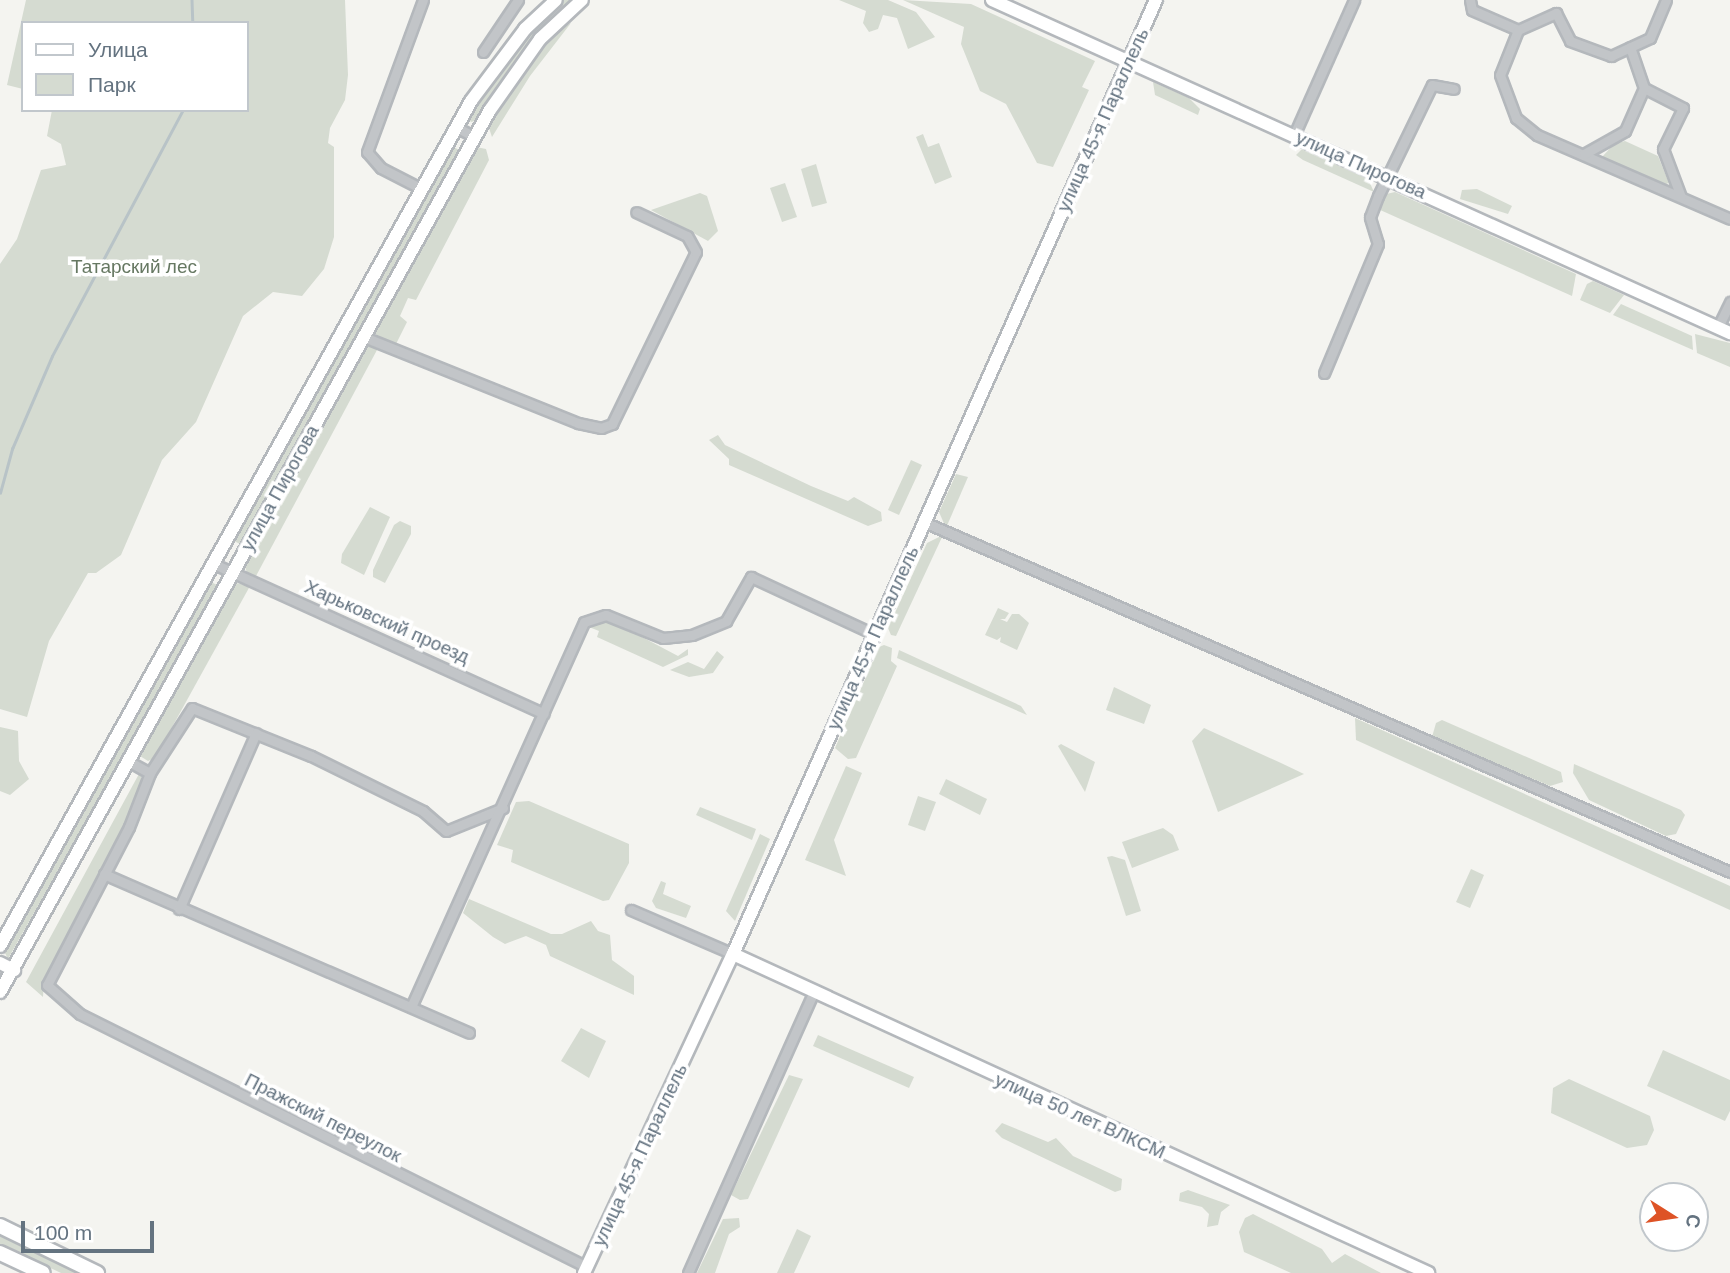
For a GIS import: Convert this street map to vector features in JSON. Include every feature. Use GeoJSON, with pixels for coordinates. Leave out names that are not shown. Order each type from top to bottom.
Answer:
{"type":"FeatureCollection","features":[{"type":"Feature","properties":{"kind":"main road","name":"улица Пирогова"},"geometry":{"type":"LineString","coordinates":[[0,946],[456,127],[498,62],[556,0]]}},
{"type":"Feature","properties":{"kind":"main road","name":"улица Пирогова"},"geometry":{"type":"LineString","coordinates":[[0,992],[512,74],[582,0]]}},
{"type":"Feature","properties":{"kind":"main road","name":"улица Пирогова"},"geometry":{"type":"LineString","coordinates":[[992,0],[1724,330]]}},
{"type":"Feature","properties":{"kind":"main road","name":"улица 45-я Параллель"},"geometry":{"type":"LineString","coordinates":[[585,1270],[733,954],[1156,0]]}},
{"type":"Feature","properties":{"kind":"main road","name":"улица 50 лет ВЛКСМ"},"geometry":{"type":"LineString","coordinates":[[733,954],[1428,1273]]}},
{"type":"Feature","properties":{"kind":"main road"},"geometry":{"type":"LineString","coordinates":[[0,963],[13,970]]}},
{"type":"Feature","properties":{"kind":"main road"},"geometry":{"type":"LineString","coordinates":[[0,1226],[97,1273]]}},
{"type":"Feature","properties":{"kind":"main road"},"geometry":{"type":"LineString","coordinates":[[0,1253],[43,1273]]}},
{"type":"Feature","properties":{"kind":"street"},"geometry":{"type":"LineString","coordinates":[[422,189],[382,168],[367,152],[423,0]]}},
{"type":"Feature","properties":{"kind":"street"},"geometry":{"type":"LineString","coordinates":[[483,51],[518,0]]}},
{"type":"Feature","properties":{"kind":"street"},"geometry":{"type":"LineString","coordinates":[[1294,135],[1354,0]]}},
{"type":"Feature","properties":{"kind":"street"},"geometry":{"type":"LineString","coordinates":[[1470,0],[1472,10],[1518,30]]}},
{"type":"Feature","properties":{"kind":"street"},"geometry":{"type":"LineString","coordinates":[[1666,0],[1650,38],[1603,56],[1570,41],[1556,13],[1518,30],[1500,75],[1516,118],[1537,135],[1730,219]]}},
{"type":"Feature","properties":{"kind":"street"},"geometry":{"type":"LineString","coordinates":[[1584,154],[1625,131],[1644,88],[1630,47]]}},
{"type":"Feature","properties":{"kind":"street"},"geometry":{"type":"LineString","coordinates":[[1324,373],[1378,244],[1370,217],[1432,85],[1454,89]]}},
{"type":"Feature","properties":{"kind":"street"},"geometry":{"type":"LineString","coordinates":[[1644,88],[1683,108],[1664,149],[1681,197]]}},
{"type":"Feature","properties":{"kind":"street"},"geometry":{"type":"LineString","coordinates":[[456,127],[475,138]]}},
{"type":"Feature","properties":{"kind":"street"},"geometry":{"type":"LineString","coordinates":[[364,337],[578,423],[601,428],[612,424],[696,251],[687,236],[636,212]]}},
{"type":"Feature","properties":{"kind":"street"},"geometry":{"type":"LineString","coordinates":[[1724,330],[1730,302]]}},
{"type":"Feature","properties":{"kind":"street"},"geometry":{"type":"LineString","coordinates":[[924,522],[1730,872]]}},
{"type":"Feature","properties":{"kind":"street","name":"Харьковский проезд"},"geometry":{"type":"LineString","coordinates":[[215,564],[544,713]]}},
{"type":"Feature","properties":{"kind":"street"},"geometry":{"type":"LineString","coordinates":[[411,1007],[503,808],[584,622],[606,615],[663,638],[692,635],[726,621],[748,578],[874,634]]}},
{"type":"Feature","properties":{"kind":"street"},"geometry":{"type":"LineString","coordinates":[[469,1033],[179,909],[104,874],[150,773],[187,713],[200,708],[423,811],[446,831],[503,808]]}},
{"type":"Feature","properties":{"kind":"street"},"geometry":{"type":"LineString","coordinates":[[179,909],[256,733]]}},
{"type":"Feature","properties":{"kind":"street"},"geometry":{"type":"LineString","coordinates":[[128,761],[150,773]]}},
{"type":"Feature","properties":{"kind":"street","name":"Пражский переулок"},"geometry":{"type":"LineString","coordinates":[[104,874],[48,978],[50,989],[80,1014],[585,1270]]}},
{"type":"Feature","properties":{"kind":"street"},"geometry":{"type":"LineString","coordinates":[[631,910],[733,954]]}},
{"type":"Feature","properties":{"kind":"street"},"geometry":{"type":"LineString","coordinates":[[688,1273],[813,993]]}},
{"type":"Feature","properties":{"kind":"green space","name":"Татарский лес"},"geometry":{"type":"Polygon","coordinates":[[[26,0],[345,0],[348,75],[345,100],[330,128],[328,143],[334,147],[334,237],[324,269],[302,296],[273,292],[243,316],[196,422],[162,460],[121,555],[96,573],[88,573],[49,641],[27,717],[0,709],[0,264],[17,239],[41,170],[66,165],[61,144],[47,136],[52,112],[248,112],[248,21],[21,21],[26,0]]]}},
{"type":"Feature","properties":{"kind":"green space"},"geometry":{"type":"Polygon","coordinates":[[[562,0],[572,0],[515,60],[478,120],[471,122],[468,118],[509,53],[562,0]]]}},
{"type":"Feature","properties":{"kind":"green space"},"geometry":{"type":"Polygon","coordinates":[[[839,0],[888,0],[916,12],[935,37],[908,49],[897,18],[883,15],[878,29],[869,32],[863,23],[866,11],[839,0]]]}},
{"type":"Feature","properties":{"kind":"green space"},"geometry":{"type":"Polygon","coordinates":[[[903,0],[971,4],[1095,61],[1082,87],[1089,90],[1053,167],[1037,163],[1006,104],[980,91],[961,44],[964,27],[903,0]]]}},
{"type":"Feature","properties":{"kind":"green space","name":"Татарский лес"},"geometry":{"type":"Polygon","coordinates":[[[21,22],[21,88],[7,85],[21,22]]]}},
{"type":"Feature","properties":{"kind":"green space"},"geometry":{"type":"Polygon","coordinates":[[[571,23],[530,76],[492,137],[488,125],[521,71],[549,36],[571,23]]]}},
{"type":"Feature","properties":{"kind":"green space"},"geometry":{"type":"Polygon","coordinates":[[[1153,82],[1189,98],[1200,109],[1198,115],[1155,95],[1153,82]]]}},
{"type":"Feature","properties":{"kind":"green space"},"geometry":{"type":"Polygon","coordinates":[[[923,134],[928,147],[939,143],[952,177],[935,184],[916,137],[923,134]]]}},
{"type":"Feature","properties":{"kind":"green space"},"geometry":{"type":"Polygon","coordinates":[[[1625,141],[1658,156],[1669,183],[1663,185],[1602,157],[1614,144],[1625,141]]]}},
{"type":"Feature","properties":{"kind":"green space"},"geometry":{"type":"Polygon","coordinates":[[[450,145],[461,151],[242,545],[232,540],[450,145]]]}},
{"type":"Feature","properties":{"kind":"green space"},"geometry":{"type":"Polygon","coordinates":[[[476,147],[486,149],[489,160],[416,300],[408,298],[400,316],[407,322],[396,344],[377,338],[374,325],[476,147]]]}},
{"type":"Feature","properties":{"kind":"green space"},"geometry":{"type":"Polygon","coordinates":[[[1302,149],[1368,179],[1374,192],[1303,160],[1296,155],[1302,149]]]}},
{"type":"Feature","properties":{"kind":"green space"},"geometry":{"type":"Polygon","coordinates":[[[816,164],[827,203],[812,207],[801,169],[816,164]]]}},
{"type":"Feature","properties":{"kind":"green space"},"geometry":{"type":"Polygon","coordinates":[[[785,183],[797,217],[782,222],[770,188],[785,183]]]}},
{"type":"Feature","properties":{"kind":"green space"},"geometry":{"type":"Polygon","coordinates":[[[1477,189],[1512,206],[1508,214],[1460,199],[1462,190],[1477,189]]]}},
{"type":"Feature","properties":{"kind":"green space"},"geometry":{"type":"Polygon","coordinates":[[[1395,192],[1576,274],[1572,296],[1378,209],[1382,195],[1395,192]]]}},
{"type":"Feature","properties":{"kind":"green space"},"geometry":{"type":"Polygon","coordinates":[[[700,193],[707,196],[718,231],[708,241],[651,210],[700,193]]]}},
{"type":"Feature","properties":{"kind":"green space"},"geometry":{"type":"Polygon","coordinates":[[[1593,281],[1624,295],[1610,313],[1580,300],[1587,284],[1593,281]]]}},
{"type":"Feature","properties":{"kind":"green space"},"geometry":{"type":"Polygon","coordinates":[[[1621,304],[1692,336],[1693,350],[1613,315],[1621,304]]]}},
{"type":"Feature","properties":{"kind":"green space"},"geometry":{"type":"Polygon","coordinates":[[[1695,334],[1730,343],[1730,367],[1697,353],[1695,334]]]}},
{"type":"Feature","properties":{"kind":"green space"},"geometry":{"type":"Polygon","coordinates":[[[368,343],[377,350],[256,576],[247,573],[243,560],[368,343]]]}},
{"type":"Feature","properties":{"kind":"green space"},"geometry":{"type":"Polygon","coordinates":[[[718,435],[725,445],[811,486],[848,501],[854,497],[881,512],[882,521],[868,526],[729,465],[729,459],[709,440],[718,435]]]}},
{"type":"Feature","properties":{"kind":"green space"},"geometry":{"type":"Polygon","coordinates":[[[911,460],[922,465],[899,515],[888,510],[911,460]]]}},
{"type":"Feature","properties":{"kind":"green space"},"geometry":{"type":"Polygon","coordinates":[[[956,474],[968,477],[946,528],[939,512],[956,474]]]}},
{"type":"Feature","properties":{"kind":"green space"},"geometry":{"type":"Polygon","coordinates":[[[370,507],[390,517],[364,575],[341,563],[342,554],[370,507]]]}},
{"type":"Feature","properties":{"kind":"green space"},"geometry":{"type":"Polygon","coordinates":[[[400,521],[411,526],[411,534],[385,583],[373,577],[373,570],[394,525],[400,521]]]}},
{"type":"Feature","properties":{"kind":"green space"},"geometry":{"type":"Polygon","coordinates":[[[943,535],[896,636],[891,635],[888,628],[927,543],[943,535]]]}},
{"type":"Feature","properties":{"kind":"green space"},"geometry":{"type":"Polygon","coordinates":[[[209,581],[219,586],[8,959],[4,951],[209,581]]]}},
{"type":"Feature","properties":{"kind":"green space"},"geometry":{"type":"Polygon","coordinates":[[[231,582],[250,586],[155,758],[148,761],[140,756],[140,747],[231,582]]]}},
{"type":"Feature","properties":{"kind":"green space"},"geometry":{"type":"Polygon","coordinates":[[[998,608],[1009,613],[1005,619],[1000,619],[1007,622],[1012,614],[1019,614],[1029,623],[1017,650],[1000,642],[1001,637],[997,640],[985,635],[998,608]]]}},
{"type":"Feature","properties":{"kind":"green space"},"geometry":{"type":"Polygon","coordinates":[[[606,618],[678,656],[688,649],[688,655],[663,667],[597,637],[599,631],[589,627],[606,618]]]}},
{"type":"Feature","properties":{"kind":"green space"},"geometry":{"type":"Polygon","coordinates":[[[884,645],[892,648],[891,661],[897,666],[856,758],[848,759],[835,748],[879,647],[884,645]]]}},
{"type":"Feature","properties":{"kind":"green space"},"geometry":{"type":"Polygon","coordinates":[[[899,650],[1021,706],[1027,715],[897,658],[899,650]]]}},
{"type":"Feature","properties":{"kind":"green space"},"geometry":{"type":"Polygon","coordinates":[[[717,651],[724,657],[713,673],[689,677],[670,670],[688,662],[704,669],[717,651]]]}},
{"type":"Feature","properties":{"kind":"green space"},"geometry":{"type":"Polygon","coordinates":[[[1114,687],[1151,705],[1144,724],[1106,710],[1114,687]]]}},
{"type":"Feature","properties":{"kind":"green space"},"geometry":{"type":"Polygon","coordinates":[[[1355,718],[1730,886],[1730,910],[1356,740],[1355,718]]]}},
{"type":"Feature","properties":{"kind":"green space"},"geometry":{"type":"Polygon","coordinates":[[[1442,720],[1561,772],[1563,782],[1550,786],[1432,737],[1436,723],[1442,720]]]}},
{"type":"Feature","properties":{"kind":"green space"},"geometry":{"type":"Polygon","coordinates":[[[0,727],[18,731],[19,761],[29,779],[10,795],[0,791],[0,727]]]}},
{"type":"Feature","properties":{"kind":"green space"},"geometry":{"type":"Polygon","coordinates":[[[1204,728],[1304,774],[1218,812],[1192,741],[1204,728]]]}},
{"type":"Feature","properties":{"kind":"green space"},"geometry":{"type":"Polygon","coordinates":[[[1061,744],[1095,762],[1085,792],[1058,746],[1061,744]]]}},
{"type":"Feature","properties":{"kind":"green space"},"geometry":{"type":"Polygon","coordinates":[[[1574,764],[1681,810],[1685,815],[1676,834],[1666,836],[1589,800],[1573,773],[1574,764]]]}},
{"type":"Feature","properties":{"kind":"green space"},"geometry":{"type":"Polygon","coordinates":[[[846,766],[862,773],[834,840],[846,876],[805,860],[846,766]]]}},
{"type":"Feature","properties":{"kind":"green space"},"geometry":{"type":"Polygon","coordinates":[[[140,772],[142,781],[125,827],[44,980],[43,997],[26,982],[140,772]]]}},
{"type":"Feature","properties":{"kind":"green space"},"geometry":{"type":"Polygon","coordinates":[[[946,779],[987,799],[980,815],[939,794],[946,779]]]}},
{"type":"Feature","properties":{"kind":"green space"},"geometry":{"type":"Polygon","coordinates":[[[918,796],[936,802],[925,831],[908,825],[918,796]]]}},
{"type":"Feature","properties":{"kind":"green space"},"geometry":{"type":"Polygon","coordinates":[[[529,801],[629,844],[629,863],[609,900],[603,901],[511,862],[513,850],[497,845],[516,802],[529,801]]]}},
{"type":"Feature","properties":{"kind":"green space"},"geometry":{"type":"Polygon","coordinates":[[[700,807],[756,829],[752,840],[696,815],[700,807]]]}},
{"type":"Feature","properties":{"kind":"green space"},"geometry":{"type":"Polygon","coordinates":[[[1163,828],[1173,835],[1179,850],[1132,868],[1122,842],[1163,828]]]}},
{"type":"Feature","properties":{"kind":"green space"},"geometry":{"type":"Polygon","coordinates":[[[760,834],[770,839],[735,921],[726,911],[760,834]]]}},
{"type":"Feature","properties":{"kind":"green space"},"geometry":{"type":"Polygon","coordinates":[[[1107,857],[1125,860],[1141,911],[1126,916],[1107,857]]]}},
{"type":"Feature","properties":{"kind":"green space"},"geometry":{"type":"Polygon","coordinates":[[[1471,869],[1484,875],[1470,908],[1456,902],[1471,869]]]}},
{"type":"Feature","properties":{"kind":"green space"},"geometry":{"type":"Polygon","coordinates":[[[661,881],[666,883],[663,894],[691,906],[686,918],[656,908],[652,901],[661,881]]]}},
{"type":"Feature","properties":{"kind":"green space"},"geometry":{"type":"Polygon","coordinates":[[[469,899],[551,934],[562,934],[591,921],[598,931],[610,935],[612,960],[634,976],[634,995],[550,956],[546,945],[526,936],[505,944],[463,913],[469,899]]]}},
{"type":"Feature","properties":{"kind":"green space"},"geometry":{"type":"Polygon","coordinates":[[[581,1028],[606,1041],[589,1078],[561,1061],[581,1028]]]}},
{"type":"Feature","properties":{"kind":"green space"},"geometry":{"type":"Polygon","coordinates":[[[818,1035],[914,1077],[909,1088],[813,1046],[818,1035]]]}},
{"type":"Feature","properties":{"kind":"green space"},"geometry":{"type":"Polygon","coordinates":[[[1663,1050],[1730,1080],[1730,1111],[1725,1121],[1647,1086],[1663,1050]]]}},
{"type":"Feature","properties":{"kind":"green space"},"geometry":{"type":"Polygon","coordinates":[[[789,1075],[803,1079],[748,1199],[740,1200],[731,1195],[789,1075]]]}},
{"type":"Feature","properties":{"kind":"green space"},"geometry":{"type":"Polygon","coordinates":[[[1569,1079],[1650,1116],[1654,1130],[1647,1145],[1627,1148],[1551,1113],[1553,1088],[1569,1079]]]}},
{"type":"Feature","properties":{"kind":"green space"},"geometry":{"type":"Polygon","coordinates":[[[1002,1123],[1048,1142],[1056,1138],[1073,1156],[1122,1179],[1121,1190],[1115,1192],[1002,1138],[995,1131],[1002,1123]]]}},
{"type":"Feature","properties":{"kind":"green space"},"geometry":{"type":"Polygon","coordinates":[[[1188,1190],[1230,1205],[1221,1212],[1218,1225],[1207,1227],[1209,1214],[1202,1207],[1179,1201],[1180,1193],[1188,1190]]]}},
{"type":"Feature","properties":{"kind":"green space"},"geometry":{"type":"Polygon","coordinates":[[[1253,1214],[1322,1249],[1332,1263],[1345,1254],[1381,1273],[1291,1273],[1244,1252],[1239,1232],[1245,1218],[1253,1214]]]}},
{"type":"Feature","properties":{"kind":"green space"},"geometry":{"type":"Polygon","coordinates":[[[739,1218],[740,1227],[729,1234],[715,1273],[697,1273],[723,1219],[739,1218]]]}},
{"type":"Feature","properties":{"kind":"green space"},"geometry":{"type":"Polygon","coordinates":[[[797,1229],[811,1236],[794,1273],[777,1273],[797,1229]]]}},
{"type":"Feature","properties":{"kind":"green space"},"geometry":{"type":"Polygon","coordinates":[[[0,1235],[79,1273],[61,1273],[0,1244],[0,1235]]]}},
{"type":"Feature","properties":{"kind":"waterway"},"geometry":{"type":"LineString","coordinates":[[192,0],[193,21]]}},
{"type":"Feature","properties":{"kind":"waterway"},"geometry":{"type":"LineString","coordinates":[[0,493],[12,449],[52,356],[182,112]]}}]}
